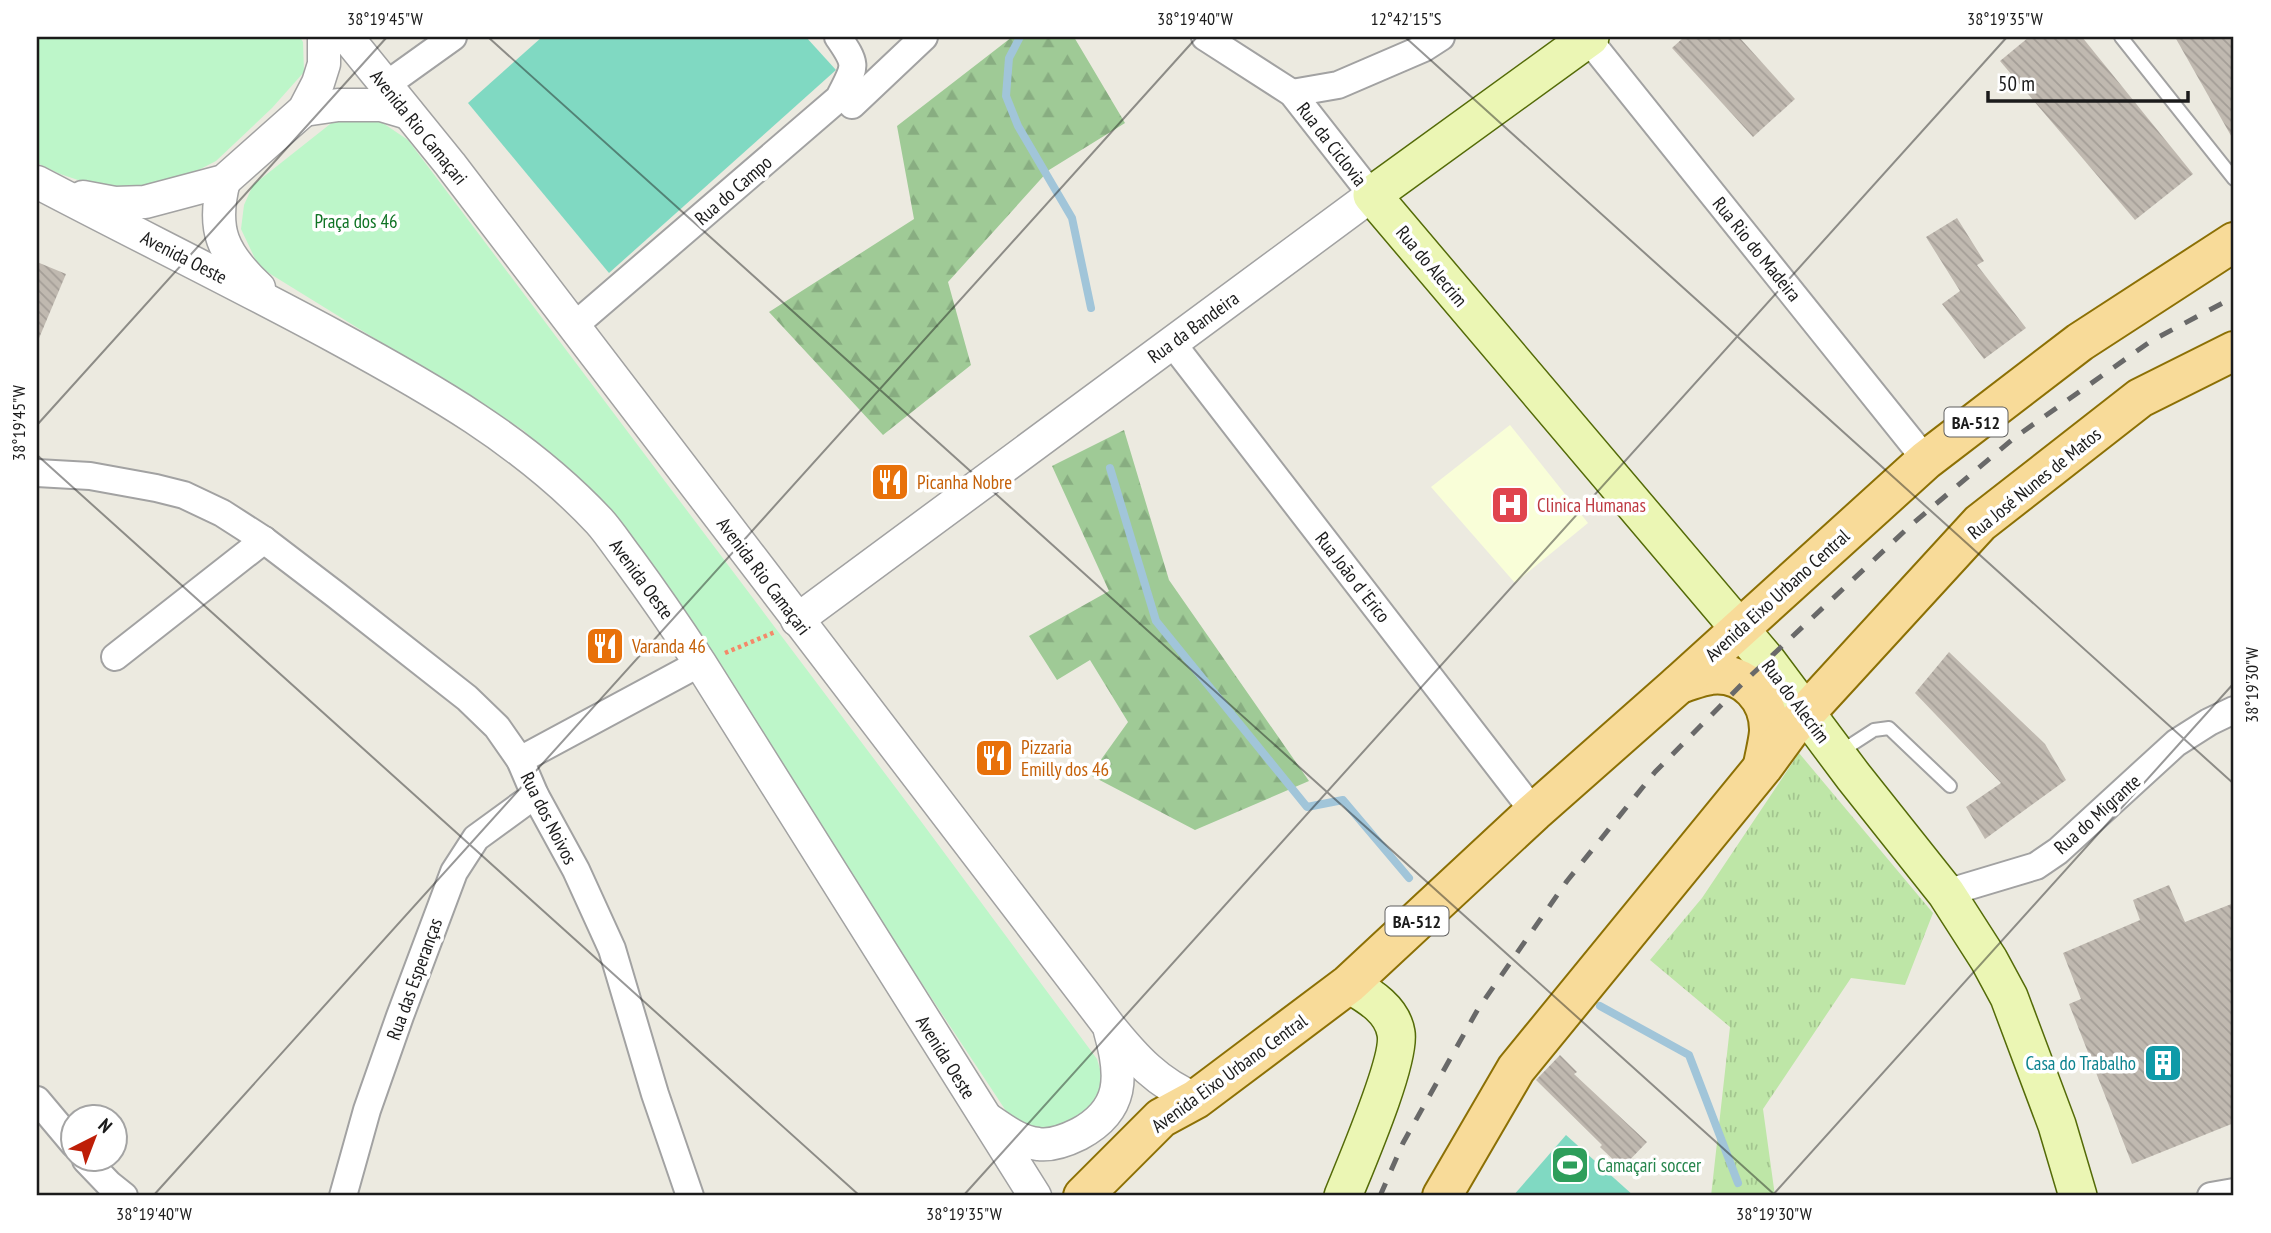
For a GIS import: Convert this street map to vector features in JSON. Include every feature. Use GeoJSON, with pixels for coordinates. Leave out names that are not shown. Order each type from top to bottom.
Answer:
{"type":"FeatureCollection","features":[{"type":"Feature","properties":{"kind":"main road","name":"Rua da Bandeira"},"geometry":{"type":"LineString","coordinates":[[1372,195],[1589,38]]}},
{"type":"Feature","properties":{"kind":"main road","name":"Rua do Alecrim"},"geometry":{"type":"LineString","coordinates":[[1372,195],[1767,661],[1946,893],[2009,997],[2057,1125],[2078,1196]]}},
{"type":"Feature","properties":{"kind":"main road","name":"Avenida Eixo Urbano Central"},"geometry":{"type":"LineString","coordinates":[[1083,1196],[1161,1118],[1196,1098],[1349,984],[1534,812],[1926,460],[2080,342],[2234,242]]}},
{"type":"Feature","properties":{"kind":"main road","name":"Rua José Nunes de Matos"},"geometry":{"type":"LineString","coordinates":[[1805,712],[1980,523],[2140,398],[2234,351]]}},
{"type":"Feature","properties":{"kind":"main road"},"geometry":{"type":"LineString","coordinates":[[1679,684],[1712,675],[1726,675],[1745,681],[1762,699],[1767,715],[1769,732],[1763,767]]}},
{"type":"Feature","properties":{"kind":"main road"},"geometry":{"type":"LineString","coordinates":[[1442,1196],[1516,1069],[1805,712]]}},
{"type":"Feature","properties":{"kind":"main road"},"geometry":{"type":"LineString","coordinates":[[1343,1196],[1390,1073],[1397,1035],[1383,1007],[1349,984]]}},
{"type":"Feature","properties":{"kind":"street"},"geometry":{"type":"LineString","coordinates":[[47,188],[115,202],[145,202],[224,181],[304,110],[324,64],[324,37]]}},
{"type":"Feature","properties":{"kind":"street","name":"Avenida Rio Camaçari"},"geometry":{"type":"LineString","coordinates":[[346,37],[574,326],[1109,1026],[1140,1064],[1169,1086],[1196,1098]]}},
{"type":"Feature","properties":{"kind":"street"},"geometry":{"type":"LineString","coordinates":[[386,85],[453,37]]}},
{"type":"Feature","properties":{"kind":"street","name":"Rua do Campo"},"geometry":{"type":"LineString","coordinates":[[574,326],[839,98],[853,71],[854,59],[838,37]]}},
{"type":"Feature","properties":{"kind":"street"},"geometry":{"type":"LineString","coordinates":[[852,105],[924,37]]}},
{"type":"Feature","properties":{"kind":"street","name":"Rua da Ciclovia"},"geometry":{"type":"LineString","coordinates":[[1205,37],[1292,93],[1372,195]]}},
{"type":"Feature","properties":{"kind":"street","name":"Rua da Ciclovia"},"geometry":{"type":"LineString","coordinates":[[1292,93],[1338,85],[1424,48],[1441,37]]}},
{"type":"Feature","properties":{"kind":"street","name":"Rua Rio do Madeira"},"geometry":{"type":"LineString","coordinates":[[1589,38],[1926,460]]}},
{"type":"Feature","properties":{"kind":"street"},"geometry":{"type":"LineString","coordinates":[[304,110],[381,105],[408,113]]}},
{"type":"Feature","properties":{"kind":"street"},"geometry":{"type":"LineString","coordinates":[[224,181],[218,205],[219,231],[226,250],[242,272],[275,304]]}},
{"type":"Feature","properties":{"kind":"street","name":"Avenida Oeste"},"geometry":{"type":"LineString","coordinates":[[47,188],[275,304],[461,408],[506,438],[552,475],[600,522],[666,611],[700,663],[1035,1196]]}},
{"type":"Feature","properties":{"kind":"street","name":"Rua da Bandeira"},"geometry":{"type":"LineString","coordinates":[[797,620],[1372,195]]}},
{"type":"Feature","properties":{"kind":"street","name":"Rua João d 'Erico"},"geometry":{"type":"LineString","coordinates":[[1172,343],[1534,812]]}},
{"type":"Feature","properties":{"kind":"street","name":"Rua dos Noivos"},"geometry":{"type":"LineString","coordinates":[[37,473],[90,477],[156,488],[184,495],[222,513],[264,540],[467,698],[497,727],[520,760],[535,795],[576,870],[612,949],[655,1094],[690,1196]]}},
{"type":"Feature","properties":{"kind":"street"},"geometry":{"type":"LineString","coordinates":[[115,657],[264,540]]}},
{"type":"Feature","properties":{"kind":"street"},"geometry":{"type":"LineString","coordinates":[[520,760],[700,663]]}},
{"type":"Feature","properties":{"kind":"street","name":"Rua do Migrante"},"geometry":{"type":"LineString","coordinates":[[1946,893],[2036,866],[2058,851],[2176,743],[2234,710]]}},
{"type":"Feature","properties":{"kind":"street","name":"Rua das Esperanças"},"geometry":{"type":"LineString","coordinates":[[343,1196],[368,1110],[454,872],[476,838],[535,795]]}},
{"type":"Feature","properties":{"kind":"street"},"geometry":{"type":"LineString","coordinates":[[982,1115],[1018,1138],[1038,1144],[1055,1143],[1092,1127],[1105,1116],[1114,1101],[1116,1090],[1118,1070],[1109,1026]]}},
{"type":"Feature","properties":{"kind":"street"},"geometry":{"type":"LineString","coordinates":[[37,1100],[60,1127]]}},
{"type":"Feature","properties":{"kind":"street"},"geometry":{"type":"LineString","coordinates":[[99,1174],[124,1196]]}},
{"type":"Feature","properties":{"kind":"street"},"geometry":{"type":"LineString","coordinates":[[2211,1196],[2234,1192]]}},
{"type":"Feature","properties":{"kind":"lane"},"geometry":{"type":"LineString","coordinates":[[2121,37],[2234,179]]}},
{"type":"Feature","properties":{"kind":"lane"},"geometry":{"type":"LineString","coordinates":[[1837,754],[1874,730],[1889,728],[1950,786]]}},
{"type":"Feature","properties":{"kind":"path"},"geometry":{"type":"LineString","coordinates":[[700,663],[797,620]]}},
{"type":"Feature","properties":{"kind":"shaded area"},"geometry":{"type":"Polygon","coordinates":[[[542,37],[806,37],[836,70],[609,273],[468,103],[542,37]]]}},
{"type":"Feature","properties":{"kind":"shaded area","name":"Clinica Humanas"},"geometry":{"type":"Polygon","coordinates":[[[1510,425],[1588,523],[1515,583],[1431,487],[1510,425]]]}},
{"type":"Feature","properties":{"kind":"shaded area","name":"Camaçari soccer"},"geometry":{"type":"Polygon","coordinates":[[[1566,1135],[1634,1196],[1513,1196],[1566,1135]]]}},
{"type":"Feature","properties":{"kind":"green space"},"geometry":{"type":"Polygon","coordinates":[[[37,37],[300,37],[303,42],[304,72],[272,108],[216,161],[175,182],[105,189],[37,163],[37,37]]]}},
{"type":"Feature","properties":{"kind":"green space"},"geometry":{"type":"Polygon","coordinates":[[[1012,37],[1074,37],[1125,123],[1049,170],[948,282],[971,365],[883,435],[769,312],[914,219],[897,126],[1012,37]]]}},
{"type":"Feature","properties":{"kind":"green space","name":"Praça dos 46"},"geometry":{"type":"Polygon","coordinates":[[[339,117],[374,117],[408,140],[1097,1059],[1102,1086],[1092,1103],[1076,1117],[1057,1126],[1038,1130],[1012,1120],[620,526],[523,430],[259,267],[241,229],[244,205],[253,185],[339,117]]]}},
{"type":"Feature","properties":{"kind":"green space"},"geometry":{"type":"Polygon","coordinates":[[[1124,430],[1169,580],[1309,781],[1195,830],[1090,775],[1128,722],[1090,660],[1057,680],[1029,636],[1109,591],[1052,466],[1124,430]]]}},
{"type":"Feature","properties":{"kind":"green space"},"geometry":{"type":"Polygon","coordinates":[[[1799,753],[1933,913],[1905,985],[1851,978],[1763,1109],[1775,1196],[1711,1196],[1730,1027],[1650,960],[1702,898],[1799,753]]]}},
{"type":"Feature","properties":{"kind":"building"},"geometry":{"type":"Polygon","coordinates":[[[1684,37],[1739,37],[1795,99],[1753,137],[1672,48],[1684,37]]]}},
{"type":"Feature","properties":{"kind":"building"},"geometry":{"type":"Polygon","coordinates":[[[2029,37],[2082,37],[2193,174],[2135,220],[2000,61],[2029,37]]]}},
{"type":"Feature","properties":{"kind":"building"},"geometry":{"type":"Polygon","coordinates":[[[2175,37],[2234,37],[2234,141],[2175,37]]]}},
{"type":"Feature","properties":{"kind":"building"},"geometry":{"type":"Polygon","coordinates":[[[1957,218],[1984,261],[1977,265],[2026,328],[1984,359],[1942,304],[1960,291],[1926,237],[1957,218]]]}},
{"type":"Feature","properties":{"kind":"building"},"geometry":{"type":"Polygon","coordinates":[[[37,262],[66,274],[37,343],[37,262]]]}},
{"type":"Feature","properties":{"kind":"building"},"geometry":{"type":"Polygon","coordinates":[[[1949,652],[2045,744],[2066,780],[1985,839],[1966,807],[2001,783],[1915,693],[1949,652]]]}},
{"type":"Feature","properties":{"kind":"building","name":"Casa do Trabalho"},"geometry":{"type":"Polygon","coordinates":[[[2169,885],[2185,922],[2234,903],[2234,1123],[2132,1164],[2069,1004],[2081,999],[2063,953],[2140,920],[2133,900],[2169,885]]]}},
{"type":"Feature","properties":{"kind":"building"},"geometry":{"type":"Polygon","coordinates":[[[1560,1055],[1577,1072],[1574,1074],[1647,1142],[1622,1168],[1536,1080],[1560,1055]]]}},
{"type":"Feature","properties":{"kind":"waterway"},"geometry":{"type":"LineString","coordinates":[[1020,37],[1009,58],[1006,96],[1018,126],[1072,218],[1091,308]]}},
{"type":"Feature","properties":{"kind":"waterway"},"geometry":{"type":"LineString","coordinates":[[1110,468],[1156,621],[1307,807],[1343,800],[1409,878]]}},
{"type":"Feature","properties":{"kind":"waterway"},"geometry":{"type":"LineString","coordinates":[[1600,1006],[1689,1055],[1738,1183]]}},
{"type":"Feature","properties":{"kind":"railway"},"geometry":{"type":"LineString","coordinates":[[1380,1196],[1403,1143],[1478,1009],[1567,881],[1655,772],[1745,681],[1911,525],[2014,438],[2151,341],[2234,297]]}},
{"type":"Feature","properties":{"kind":"place","name":"Picanha Nobre"},"geometry":{"type":"Point","coordinates":[890,482]}},
{"type":"Feature","properties":{"kind":"place","name":"Clinica Humanas"},"geometry":{"type":"Point","coordinates":[1510,505]}},
{"type":"Feature","properties":{"kind":"place","name":"Varanda 46"},"geometry":{"type":"Point","coordinates":[605,646]}},
{"type":"Feature","properties":{"kind":"place","name":"Pizzaria Emilly dos 46"},"geometry":{"type":"Point","coordinates":[994,758]}},
{"type":"Feature","properties":{"kind":"place","name":"Casa do Trabalho"},"geometry":{"type":"Point","coordinates":[2163,1063]}},
{"type":"Feature","properties":{"kind":"place","name":"Camaçari soccer"},"geometry":{"type":"Point","coordinates":[1570,1165]}}]}
